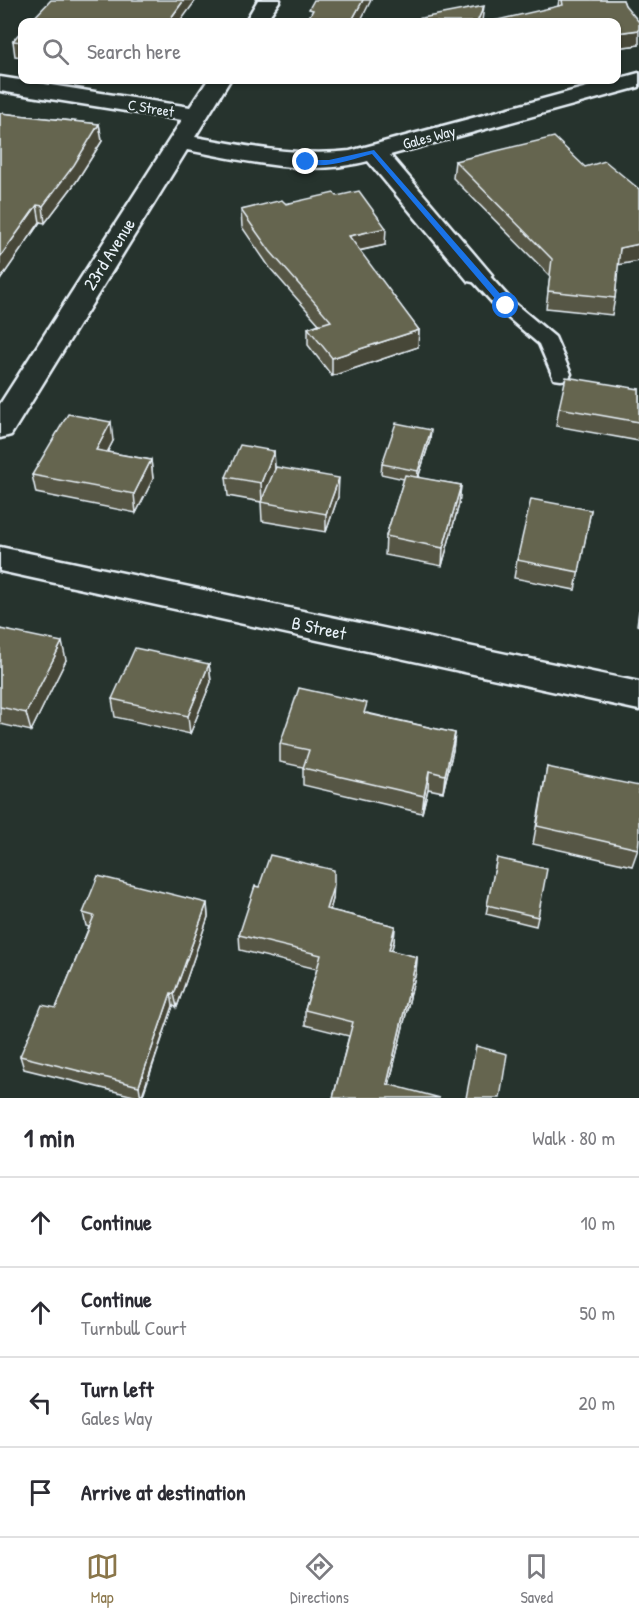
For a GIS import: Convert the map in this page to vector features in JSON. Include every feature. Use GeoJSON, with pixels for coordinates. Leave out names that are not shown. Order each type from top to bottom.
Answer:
{"type":"FeatureCollection","features":[{"type":"Feature","properties":{"kind":"street"},"geometry":{"type":"LineString","coordinates":[[258,18],[269,0]]}},
{"type":"Feature","properties":{"kind":"street","name":"Gales Way"},"geometry":{"type":"LineString","coordinates":[[180,142],[306,162],[329,162],[374,152],[639,80]]}},
{"type":"Feature","properties":{"kind":"street","name":"C Street"},"geometry":{"type":"LineString","coordinates":[[0,84],[196,115]]}},
{"type":"Feature","properties":{"kind":"street","name":"23rd Avenue"},"geometry":{"type":"LineString","coordinates":[[0,428],[216,84]]}},
{"type":"Feature","properties":{"kind":"street"},"geometry":{"type":"LineString","coordinates":[[374,152],[478,275]]}},
{"type":"Feature","properties":{"kind":"street","name":"B Street"},"geometry":{"type":"LineString","coordinates":[[0,560],[639,696]]}},
{"type":"Feature","properties":{"kind":"lane"},"geometry":{"type":"LineString","coordinates":[[478,275],[506,306],[548,341],[561,374]]}},
{"type":"Feature","properties":{"kind":"building"},"geometry":{"type":"Polygon","coordinates":[[[51,0],[184,0],[171,18],[34,18],[51,0]]]}},
{"type":"Feature","properties":{"kind":"building"},"geometry":{"type":"Polygon","coordinates":[[[314,0],[363,0],[353,18],[308,18],[313,10],[309,9],[314,0]]]}},
{"type":"Feature","properties":{"kind":"building"},"geometry":{"type":"Polygon","coordinates":[[[562,0],[623,0],[639,22],[639,30],[621,32],[621,18],[506,18],[563,5],[562,0]]]}},
{"type":"Feature","properties":{"kind":"building"},"geometry":{"type":"Polygon","coordinates":[[[484,6],[479,18],[422,18],[484,6]]]}},
{"type":"Feature","properties":{"kind":"building"},"geometry":{"type":"Polygon","coordinates":[[[0,113],[99,124],[74,165],[43,206],[37,205],[0,257],[0,113]]]}},
{"type":"Feature","properties":{"kind":"building"},"geometry":{"type":"Polygon","coordinates":[[[554,137],[585,167],[605,161],[639,189],[639,244],[620,248],[615,298],[548,291],[552,259],[455,161],[554,137]]]}},
{"type":"Feature","properties":{"kind":"building"},"geometry":{"type":"Polygon","coordinates":[[[359,191],[386,228],[349,236],[419,330],[332,358],[308,328],[331,321],[270,251],[241,210],[282,200],[286,204],[334,193],[337,196],[359,191]]]}},
{"type":"Feature","properties":{"kind":"building"},"geometry":{"type":"Polygon","coordinates":[[[566,377],[639,389],[639,422],[559,408],[566,377]]]}},
{"type":"Feature","properties":{"kind":"building"},"geometry":{"type":"Polygon","coordinates":[[[68,414],[111,422],[96,450],[151,460],[134,494],[32,475],[68,414]]]}},
{"type":"Feature","properties":{"kind":"building"},"geometry":{"type":"Polygon","coordinates":[[[396,423],[431,430],[418,471],[382,464],[396,423]]]}},
{"type":"Feature","properties":{"kind":"building"},"geometry":{"type":"Polygon","coordinates":[[[240,445],[274,451],[261,483],[226,477],[240,445]]]}},
{"type":"Feature","properties":{"kind":"building"},"geometry":{"type":"Polygon","coordinates":[[[276,467],[339,478],[326,514],[261,502],[276,467]]]}},
{"type":"Feature","properties":{"kind":"building"},"geometry":{"type":"Polygon","coordinates":[[[405,475],[461,485],[443,548],[386,536],[405,475]]]}},
{"type":"Feature","properties":{"kind":"building"},"geometry":{"type":"Polygon","coordinates":[[[531,499],[591,510],[579,572],[517,560],[531,499]]]}},
{"type":"Feature","properties":{"kind":"building"},"geometry":{"type":"Polygon","coordinates":[[[0,629],[62,642],[26,713],[0,707],[0,629]]]}},
{"type":"Feature","properties":{"kind":"building"},"geometry":{"type":"Polygon","coordinates":[[[135,648],[209,664],[188,716],[112,699],[135,648]]]}},
{"type":"Feature","properties":{"kind":"building"},"geometry":{"type":"Polygon","coordinates":[[[299,688],[367,703],[364,713],[455,733],[445,775],[429,771],[424,796],[303,768],[309,750],[280,744],[299,688]]]}},
{"type":"Feature","properties":{"kind":"building"},"geometry":{"type":"Polygon","coordinates":[[[547,767],[639,786],[638,849],[537,826],[547,767]]]}},
{"type":"Feature","properties":{"kind":"building"},"geometry":{"type":"Polygon","coordinates":[[[270,855],[334,870],[334,884],[326,909],[395,926],[389,950],[417,957],[387,1084],[440,1098],[333,1098],[353,1022],[305,1010],[321,955],[239,935],[255,886],[259,887],[270,855]]]}},
{"type":"Feature","properties":{"kind":"building"},"geometry":{"type":"Polygon","coordinates":[[[497,858],[547,869],[538,917],[487,905],[497,858]]]}},
{"type":"Feature","properties":{"kind":"building"},"geometry":{"type":"Polygon","coordinates":[[[98,876],[207,903],[174,994],[171,993],[139,1086],[20,1056],[42,1005],[56,1008],[94,916],[83,913],[98,876]]]}},
{"type":"Feature","properties":{"kind":"building"},"geometry":{"type":"Polygon","coordinates":[[[476,1046],[507,1054],[500,1098],[466,1098],[476,1046]]]}},
{"type":"Feature","properties":{"kind":"route"},"geometry":{"type":"LineString","coordinates":[[306,162],[329,162],[374,152],[506,306]]}}]}
